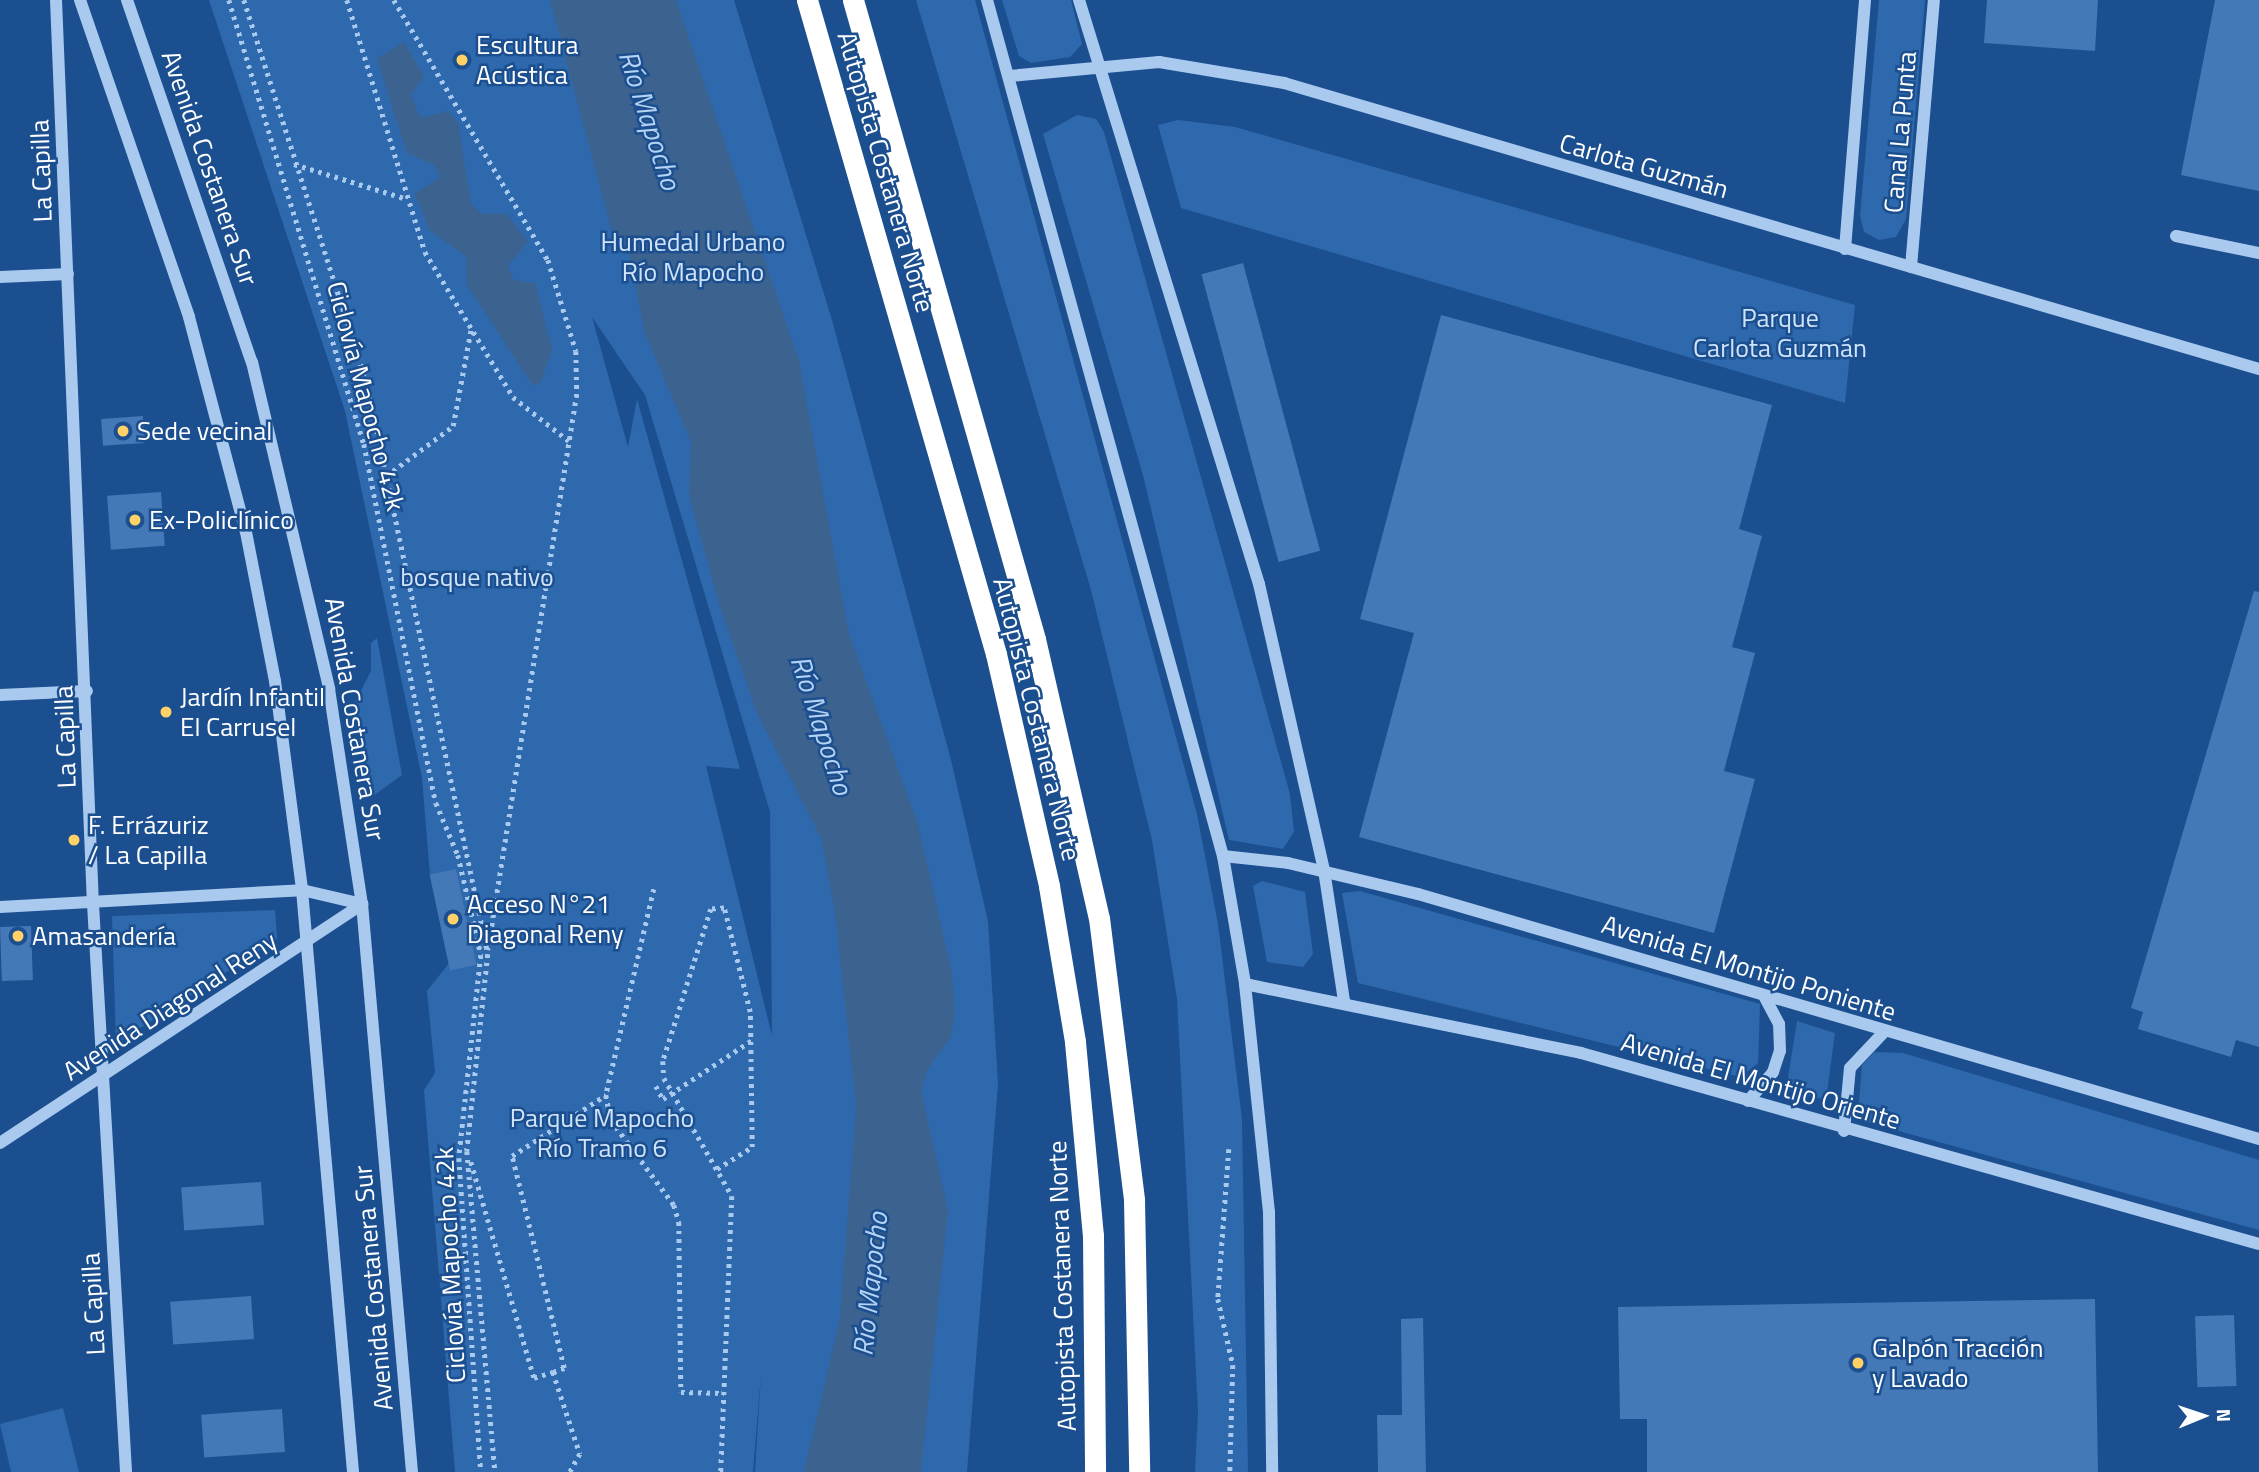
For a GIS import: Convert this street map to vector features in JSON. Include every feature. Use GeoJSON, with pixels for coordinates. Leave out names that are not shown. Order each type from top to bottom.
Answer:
{"type":"FeatureCollection","features":[{"type":"Feature","properties":{"kind":"highway","name":"Autopista Costanera Norte"},"geometry":{"type":"LineString","coordinates":[[807,0],[996,654],[1049,886],[1075,1042],[1093,1235],[1096,1472]]}},
{"type":"Feature","properties":{"kind":"highway","name":"Autopista Costanera Norte"},"geometry":{"type":"LineString","coordinates":[[853,0],[1035,639],[1094,891],[1134,1200],[1139,1472]]}},
{"type":"Feature","properties":{"kind":"street","name":"La Capilla"},"geometry":{"type":"LineString","coordinates":[[56,0],[87,691],[93,904],[126,1472]]}},
{"type":"Feature","properties":{"kind":"street","name":"Avenida Costanera Sur"},"geometry":{"type":"LineString","coordinates":[[80,0],[167,245],[225,447],[275,681],[302,890],[353,1472]]}},
{"type":"Feature","properties":{"kind":"street","name":"Avenida Costanera Sur"},"geometry":{"type":"LineString","coordinates":[[127,0],[218,258],[283,479],[329,689],[362,904],[412,1472]]}},
{"type":"Feature","properties":{"kind":"street"},"geometry":{"type":"LineString","coordinates":[[987,0],[1223,856],[1245,984],[1269,1212],[1272,1472]]}},
{"type":"Feature","properties":{"kind":"street"},"geometry":{"type":"LineString","coordinates":[[1079,0],[1102,65],[1259,584],[1324,870],[1344,1001]]}},
{"type":"Feature","properties":{"kind":"street","name":"Canal La Punta"},"geometry":{"type":"LineString","coordinates":[[1844,249],[1865,0]]}},
{"type":"Feature","properties":{"kind":"street","name":"Canal La Punta"},"geometry":{"type":"LineString","coordinates":[[1910,267],[1934,0]]}},
{"type":"Feature","properties":{"kind":"street","name":"Carlota Guzmán"},"geometry":{"type":"LineString","coordinates":[[1009,76],[1102,65],[1159,62],[1284,83],[2259,369]]}},
{"type":"Feature","properties":{"kind":"street"},"geometry":{"type":"LineString","coordinates":[[2176,236],[2259,253]]}},
{"type":"Feature","properties":{"kind":"street"},"geometry":{"type":"LineString","coordinates":[[0,277],[68,274]]}},
{"type":"Feature","properties":{"kind":"street"},"geometry":{"type":"LineString","coordinates":[[0,695],[87,691]]}},
{"type":"Feature","properties":{"kind":"street","name":"Avenida El Montijo Poniente"},"geometry":{"type":"LineString","coordinates":[[1223,856],[1324,870],[2259,1139]]}},
{"type":"Feature","properties":{"kind":"street"},"geometry":{"type":"LineString","coordinates":[[0,908],[302,890],[362,904]]}},
{"type":"Feature","properties":{"kind":"street","name":"Avenida Diagonal Reny"},"geometry":{"type":"LineString","coordinates":[[0,1143],[305,946],[362,904]]}},
{"type":"Feature","properties":{"kind":"street","name":"Avenida El Montijo Oriente"},"geometry":{"type":"LineString","coordinates":[[1245,984],[1506,1034],[1748,1101],[1844,1131],[2259,1244]]}},
{"type":"Feature","properties":{"kind":"street"},"geometry":{"type":"LineString","coordinates":[[1748,1101],[1773,1072],[1780,1051],[1779,1024],[1765,998]]}},
{"type":"Feature","properties":{"kind":"street"},"geometry":{"type":"LineString","coordinates":[[1844,1131],[1850,1068],[1884,1032]]}},
{"type":"Feature","properties":{"kind":"path","name":"Ciclovía Mapocho 42k"},"geometry":{"type":"LineString","coordinates":[[229,0],[364,444],[436,803],[457,855],[481,955],[459,1158],[481,1472]]}},
{"type":"Feature","properties":{"kind":"path"},"geometry":{"type":"LineString","coordinates":[[244,0],[366,380],[488,954]]}},
{"type":"Feature","properties":{"kind":"path"},"geometry":{"type":"LineString","coordinates":[[347,0],[405,198],[425,252],[513,397],[569,442]]}},
{"type":"Feature","properties":{"kind":"path"},"geometry":{"type":"LineString","coordinates":[[394,0],[562,288],[577,372],[569,442],[488,954],[467,1151],[495,1472]]}},
{"type":"Feature","properties":{"kind":"path"},"geometry":{"type":"LineString","coordinates":[[295,164],[405,198]]}},
{"type":"Feature","properties":{"kind":"path"},"geometry":{"type":"LineString","coordinates":[[386,476],[453,426],[472,328]]}},
{"type":"Feature","properties":{"kind":"path"},"geometry":{"type":"LineString","coordinates":[[654,889],[606,1095],[611,1120],[674,1205],[679,1222],[681,1392],[724,1392]]}},
{"type":"Feature","properties":{"kind":"path"},"geometry":{"type":"LineString","coordinates":[[717,1169],[752,1147],[751,1040],[724,908],[711,909],[663,1061],[673,1092],[732,1196],[721,1472]]}},
{"type":"Feature","properties":{"kind":"path"},"geometry":{"type":"LineString","coordinates":[[656,1086],[663,1099],[751,1040]]}},
{"type":"Feature","properties":{"kind":"path"},"geometry":{"type":"LineString","coordinates":[[467,1151],[534,1378],[564,1368],[512,1156],[606,1095]]}},
{"type":"Feature","properties":{"kind":"path"},"geometry":{"type":"LineString","coordinates":[[1229,1149],[1218,1299],[1233,1364],[1230,1472]]}},
{"type":"Feature","properties":{"kind":"path"},"geometry":{"type":"LineString","coordinates":[[553,1372],[580,1454],[570,1472]]}},
{"type":"Feature","properties":{"kind":"green space"},"geometry":{"type":"Polygon","coordinates":[[[209,0],[734,0],[832,320],[951,760],[988,921],[998,1084],[967,1472],[755,1472],[761,1374],[753,1472],[455,1472],[424,1090],[435,1073],[427,991],[450,962],[430,875],[422,778],[345,411],[209,0]],[[592,317],[628,447],[637,399],[740,769],[706,766],[772,1036],[770,812],[645,395],[592,317]]]}},
{"type":"Feature","properties":{"kind":"green space"},"geometry":{"type":"Polygon","coordinates":[[[916,0],[975,0],[1197,814],[1218,924],[1242,1119],[1248,1472],[1195,1472],[1198,1412],[1177,999],[1152,840],[1091,590],[916,0]]]}},
{"type":"Feature","properties":{"kind":"green space"},"geometry":{"type":"Polygon","coordinates":[[[1002,0],[1071,0],[1082,44],[1070,57],[1031,63],[1019,56],[1002,0]]]}},
{"type":"Feature","properties":{"kind":"green space"},"geometry":{"type":"Polygon","coordinates":[[[1879,0],[1925,0],[1906,219],[1896,237],[1879,240],[1864,232],[1860,216],[1879,0]]]}},
{"type":"Feature","properties":{"kind":"green space"},"geometry":{"type":"Polygon","coordinates":[[[1077,115],[1096,119],[1104,132],[1290,794],[1294,832],[1283,849],[1229,840],[1143,475],[1043,134],[1077,115]]]}},
{"type":"Feature","properties":{"kind":"green space","name":"Parque Carlota Guzmán"},"geometry":{"type":"Polygon","coordinates":[[[1178,120],[1235,127],[1855,305],[1845,403],[1181,208],[1158,125],[1178,120]]]}},
{"type":"Feature","properties":{"kind":"green space"},"geometry":{"type":"Polygon","coordinates":[[[377,638],[402,775],[373,796],[353,706],[371,671],[371,643],[377,638]]]}},
{"type":"Feature","properties":{"kind":"green space"},"geometry":{"type":"Polygon","coordinates":[[[1262,881],[1305,892],[1313,954],[1303,967],[1267,962],[1253,886],[1262,881]]]}},
{"type":"Feature","properties":{"kind":"green space"},"geometry":{"type":"Polygon","coordinates":[[[1360,891],[1760,1004],[1758,1063],[1741,1077],[1358,983],[1342,893],[1360,891]]]}},
{"type":"Feature","properties":{"kind":"green space"},"geometry":{"type":"Polygon","coordinates":[[[275,910],[277,939],[116,1044],[112,916],[275,910]]]}},
{"type":"Feature","properties":{"kind":"green space"},"geometry":{"type":"Polygon","coordinates":[[[1797,1021],[1835,1033],[1826,1100],[1786,1090],[1797,1021]]]}},
{"type":"Feature","properties":{"kind":"green space"},"geometry":{"type":"Polygon","coordinates":[[[1874,1052],[1903,1053],[2259,1160],[2259,1230],[1866,1122],[1859,1101],[1862,1065],[1874,1052]]]}},
{"type":"Feature","properties":{"kind":"green space"},"geometry":{"type":"Polygon","coordinates":[[[63,1408],[79,1472],[11,1472],[0,1424],[63,1408]]]}},
{"type":"Feature","properties":{"kind":"water","name":"Río Mapocho"},"geometry":{"type":"Polygon","coordinates":[[[550,0],[676,0],[799,361],[849,634],[918,824],[952,974],[955,1014],[951,1037],[927,1070],[921,1091],[948,1210],[921,1472],[804,1472],[840,1318],[856,1105],[835,912],[821,838],[757,713],[721,610],[689,496],[691,442],[644,331],[630,256],[612,232],[550,0]]]}},
{"type":"Feature","properties":{"kind":"water"},"geometry":{"type":"Polygon","coordinates":[[[404,42],[424,76],[411,95],[420,118],[448,111],[458,123],[471,204],[482,214],[507,214],[528,242],[508,265],[513,280],[535,283],[552,350],[541,382],[533,386],[467,285],[466,256],[430,231],[415,193],[440,178],[434,165],[407,153],[377,59],[404,42]]]}},
{"type":"Feature","properties":{"kind":"building"},"geometry":{"type":"Polygon","coordinates":[[[1987,0],[2098,0],[2095,51],[1984,43],[1987,0]]]}},
{"type":"Feature","properties":{"kind":"building"},"geometry":{"type":"Polygon","coordinates":[[[2215,0],[2259,0],[2259,191],[2181,175],[2215,0]]]}},
{"type":"Feature","properties":{"kind":"building"},"geometry":{"type":"Polygon","coordinates":[[[1243,263],[1320,551],[1279,562],[1201,274],[1243,263]]]}},
{"type":"Feature","properties":{"kind":"building"},"geometry":{"type":"Polygon","coordinates":[[[1441,315],[1772,405],[1739,529],[1762,536],[1732,647],[1755,653],[1724,771],[1755,779],[1714,933],[1359,837],[1414,633],[1360,619],[1441,315]]]}},
{"type":"Feature","properties":{"kind":"building","name":"Sede vecinal"},"geometry":{"type":"Polygon","coordinates":[[[143,416],[145,443],[103,446],[101,419],[143,416]]]}},
{"type":"Feature","properties":{"kind":"building","name":"Ex-Policlínico"},"geometry":{"type":"Polygon","coordinates":[[[161,492],[165,546],[111,550],[107,496],[161,492]]]}},
{"type":"Feature","properties":{"kind":"building"},"geometry":{"type":"Polygon","coordinates":[[[2254,591],[2259,592],[2259,1047],[2236,1040],[2231,1057],[2138,1029],[2143,1012],[2131,1008],[2254,591]]]}},
{"type":"Feature","properties":{"kind":"building","name":"Acceso N°21 Diagonal Reny"},"geometry":{"type":"Polygon","coordinates":[[[456,869],[476,965],[450,970],[430,875],[456,869]]]}},
{"type":"Feature","properties":{"kind":"building"},"geometry":{"type":"Polygon","coordinates":[[[31,926],[33,980],[2,981],[0,927],[31,926]]]}},
{"type":"Feature","properties":{"kind":"building"},"geometry":{"type":"Polygon","coordinates":[[[261,1182],[264,1225],[184,1230],[181,1188],[261,1182]]]}},
{"type":"Feature","properties":{"kind":"building"},"geometry":{"type":"Polygon","coordinates":[[[251,1296],[254,1339],[173,1345],[170,1302],[251,1296]]]}},
{"type":"Feature","properties":{"kind":"building","name":"Galpón Tracción y Lavado"},"geometry":{"type":"Polygon","coordinates":[[[2095,1299],[2098,1472],[1647,1472],[1647,1419],[1620,1419],[1618,1307],[2095,1299]]]}},
{"type":"Feature","properties":{"kind":"building"},"geometry":{"type":"Polygon","coordinates":[[[2234,1315],[2236,1386],[2198,1387],[2195,1316],[2234,1315]]]}},
{"type":"Feature","properties":{"kind":"building"},"geometry":{"type":"Polygon","coordinates":[[[1423,1318],[1426,1472],[1378,1472],[1377,1415],[1402,1415],[1401,1319],[1423,1318]]]}},
{"type":"Feature","properties":{"kind":"building"},"geometry":{"type":"Polygon","coordinates":[[[282,1409],[285,1452],[204,1458],[201,1415],[282,1409]]]}},
{"type":"Feature","properties":{"kind":"place","name":"Escultura Acústica"},"geometry":{"type":"Point","coordinates":[462,60]}},
{"type":"Feature","properties":{"kind":"place","name":"Sede vecinal"},"geometry":{"type":"Point","coordinates":[123,431]}},
{"type":"Feature","properties":{"kind":"place","name":"Ex-Policlínico"},"geometry":{"type":"Point","coordinates":[135,520]}},
{"type":"Feature","properties":{"kind":"place","name":"Jardín Infantil El Carrusel"},"geometry":{"type":"Point","coordinates":[166,712]}},
{"type":"Feature","properties":{"kind":"place","name":"F. Errázuriz / La Capilla"},"geometry":{"type":"Point","coordinates":[74,840]}},
{"type":"Feature","properties":{"kind":"place","name":"Acceso N°21 Diagonal Reny"},"geometry":{"type":"Point","coordinates":[453,919]}},
{"type":"Feature","properties":{"kind":"place","name":"Amasandería"},"geometry":{"type":"Point","coordinates":[18,936]}},
{"type":"Feature","properties":{"kind":"place","name":"Galpón Tracción y Lavado"},"geometry":{"type":"Point","coordinates":[1858,1363]}},
{"type":"Feature","properties":{"kind":"park label","name":"Humedal Urbano Río Mapocho"},"geometry":{"type":"Point","coordinates":[693,257]}},
{"type":"Feature","properties":{"kind":"park label","name":"bosque nativo"},"geometry":{"type":"Point","coordinates":[477,577]}},
{"type":"Feature","properties":{"kind":"park label","name":"Parque Mapocho Río Tramo 6"},"geometry":{"type":"Point","coordinates":[602,1133]}}]}
